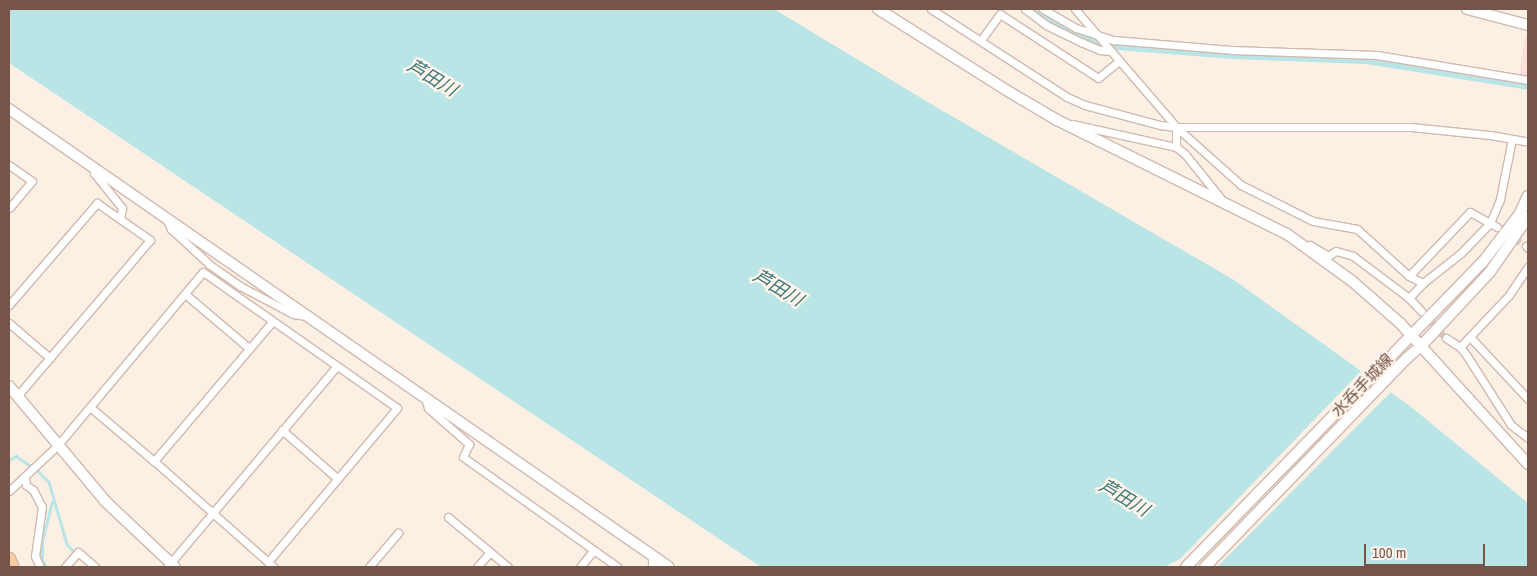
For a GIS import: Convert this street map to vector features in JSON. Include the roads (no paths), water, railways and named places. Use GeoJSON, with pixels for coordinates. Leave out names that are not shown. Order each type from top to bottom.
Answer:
{"type":"FeatureCollection","features":[{"type":"Feature","properties":{"kind":"main road"},"geometry":{"type":"LineString","coordinates":[[9,558],[12,567]]}},
{"type":"Feature","properties":{"kind":"street"},"geometry":{"type":"LineString","coordinates":[[878,9],[1011,94],[1057,120],[1328,256],[1336,251],[1344,252],[1410,298],[1421,311]]}},
{"type":"Feature","properties":{"kind":"street"},"geometry":{"type":"LineString","coordinates":[[931,9],[1067,97],[1085,105],[1128,118],[1176,128],[1411,127],[1528,142]]}},
{"type":"Feature","properties":{"kind":"street"},"geometry":{"type":"LineString","coordinates":[[1025,9],[1046,25],[1081,42],[1100,50],[1109,49]]}},
{"type":"Feature","properties":{"kind":"street"},"geometry":{"type":"LineString","coordinates":[[1043,9],[1069,25],[1098,37],[1133,43],[1218,49],[1377,55],[1528,80]]}},
{"type":"Feature","properties":{"kind":"street"},"geometry":{"type":"LineString","coordinates":[[1075,9],[1176,128],[1241,185],[1313,221],[1357,229],[1409,276],[1423,283]]}},
{"type":"Feature","properties":{"kind":"street"},"geometry":{"type":"LineString","coordinates":[[1467,9],[1528,24]]}},
{"type":"Feature","properties":{"kind":"street"},"geometry":{"type":"LineString","coordinates":[[981,40],[1000,14],[1098,78],[1119,61]]}},
{"type":"Feature","properties":{"kind":"street"},"geometry":{"type":"LineString","coordinates":[[9,109],[669,567]]}},
{"type":"Feature","properties":{"kind":"street"},"geometry":{"type":"LineString","coordinates":[[1057,120],[1176,147],[1185,154],[1226,204]]}},
{"type":"Feature","properties":{"kind":"street"},"geometry":{"type":"LineString","coordinates":[[1176,128],[1176,147]]}},
{"type":"Feature","properties":{"kind":"street"},"geometry":{"type":"LineString","coordinates":[[1410,298],[1423,283],[1460,253],[1490,223],[1500,199],[1512,139]]}},
{"type":"Feature","properties":{"kind":"street"},"geometry":{"type":"LineString","coordinates":[[9,165],[32,181],[9,208]]}},
{"type":"Feature","properties":{"kind":"street"},"geometry":{"type":"LineString","coordinates":[[94,167],[94,173],[122,208],[120,219]]}},
{"type":"Feature","properties":{"kind":"street","name":"水呑手城線"},"geometry":{"type":"LineString","coordinates":[[1186,567],[1494,249],[1519,214],[1528,196]]}},
{"type":"Feature","properties":{"kind":"street"},"geometry":{"type":"LineString","coordinates":[[9,306],[97,202],[150,240],[17,396]]}},
{"type":"Feature","properties":{"kind":"street"},"geometry":{"type":"LineString","coordinates":[[1409,276],[1470,212],[1497,227]]}},
{"type":"Feature","properties":{"kind":"street","name":"水呑手城線"},"geometry":{"type":"LineString","coordinates":[[1205,567],[1421,346],[1490,272],[1528,217]]}},
{"type":"Feature","properties":{"kind":"street"},"geometry":{"type":"LineString","coordinates":[[166,218],[171,228],[210,265],[240,286],[293,314],[306,316]]}},
{"type":"Feature","properties":{"kind":"street"},"geometry":{"type":"LineString","coordinates":[[1287,234],[1374,300],[1421,346],[1528,464]]}},
{"type":"Feature","properties":{"kind":"street"},"geometry":{"type":"LineString","coordinates":[[9,490],[57,446],[210,265]]}},
{"type":"Feature","properties":{"kind":"street"},"geometry":{"type":"LineString","coordinates":[[1460,347],[1471,338],[1509,295],[1528,267]]}},
{"type":"Feature","properties":{"kind":"street"},"geometry":{"type":"LineString","coordinates":[[90,407],[271,565],[338,479],[398,408],[272,322],[203,272]]}},
{"type":"Feature","properties":{"kind":"street"},"geometry":{"type":"LineString","coordinates":[[185,294],[250,348]]}},
{"type":"Feature","properties":{"kind":"street"},"geometry":{"type":"LineString","coordinates":[[154,462],[272,322]]}},
{"type":"Feature","properties":{"kind":"street"},"geometry":{"type":"LineString","coordinates":[[9,323],[50,358]]}},
{"type":"Feature","properties":{"kind":"street"},"geometry":{"type":"LineString","coordinates":[[1446,338],[1460,347],[1510,425],[1528,438]]}},
{"type":"Feature","properties":{"kind":"street"},"geometry":{"type":"LineString","coordinates":[[1471,338],[1528,399]]}},
{"type":"Feature","properties":{"kind":"street"},"geometry":{"type":"LineString","coordinates":[[9,386],[57,446],[105,501],[170,566],[337,366]]}},
{"type":"Feature","properties":{"kind":"street"},"geometry":{"type":"LineString","coordinates":[[425,398],[428,408],[469,444],[463,457],[618,567]]}},
{"type":"Feature","properties":{"kind":"street"},"geometry":{"type":"LineString","coordinates":[[282,430],[338,479]]}},
{"type":"Feature","properties":{"kind":"street"},"geometry":{"type":"LineString","coordinates":[[25,476],[26,484],[33,490],[42,506],[34,556],[40,567]]}},
{"type":"Feature","properties":{"kind":"street"},"geometry":{"type":"LineString","coordinates":[[448,517],[508,567]]}},
{"type":"Feature","properties":{"kind":"street"},"geometry":{"type":"LineString","coordinates":[[370,567],[398,533]]}},
{"type":"Feature","properties":{"kind":"street"},"geometry":{"type":"LineString","coordinates":[[580,567],[593,551]]}},
{"type":"Feature","properties":{"kind":"street"},"geometry":{"type":"LineString","coordinates":[[65,567],[78,552],[95,567]]}},
{"type":"Feature","properties":{"kind":"street"},"geometry":{"type":"LineString","coordinates":[[477,567],[490,552]]}},
{"type":"Feature","properties":{"kind":"street"},"geometry":{"type":"LineString","coordinates":[[652,555],[652,564],[655,567]]}},
{"type":"Feature","properties":{"kind":"water","name":"芦田川"},"geometry":{"type":"Polygon","coordinates":[[[9,9],[774,9],[936,107],[1234,280],[1410,406],[1528,503],[1528,567],[761,567],[9,63],[9,9]]]}},
{"type":"Feature","properties":{"kind":"waterway"},"geometry":{"type":"LineString","coordinates":[[1032,9],[1048,20],[1082,37],[1104,44],[1233,54],[1366,59],[1528,85]]}},
{"type":"Feature","properties":{"kind":"waterway"},"geometry":{"type":"LineString","coordinates":[[9,460],[16,456],[37,470],[49,482],[67,544],[73,551]]}},
{"type":"Feature","properties":{"kind":"waterway"},"geometry":{"type":"LineString","coordinates":[[46,567],[42,560],[42,541],[52,502]]}},
{"type":"Feature","properties":{"kind":"tunnel"},"geometry":{"type":"LineString","coordinates":[[1497,227],[1526,246]]}},
{"type":"Feature","properties":{"kind":"tunnel"},"geometry":{"type":"LineString","coordinates":[[1425,315],[1446,338]]}}]}
